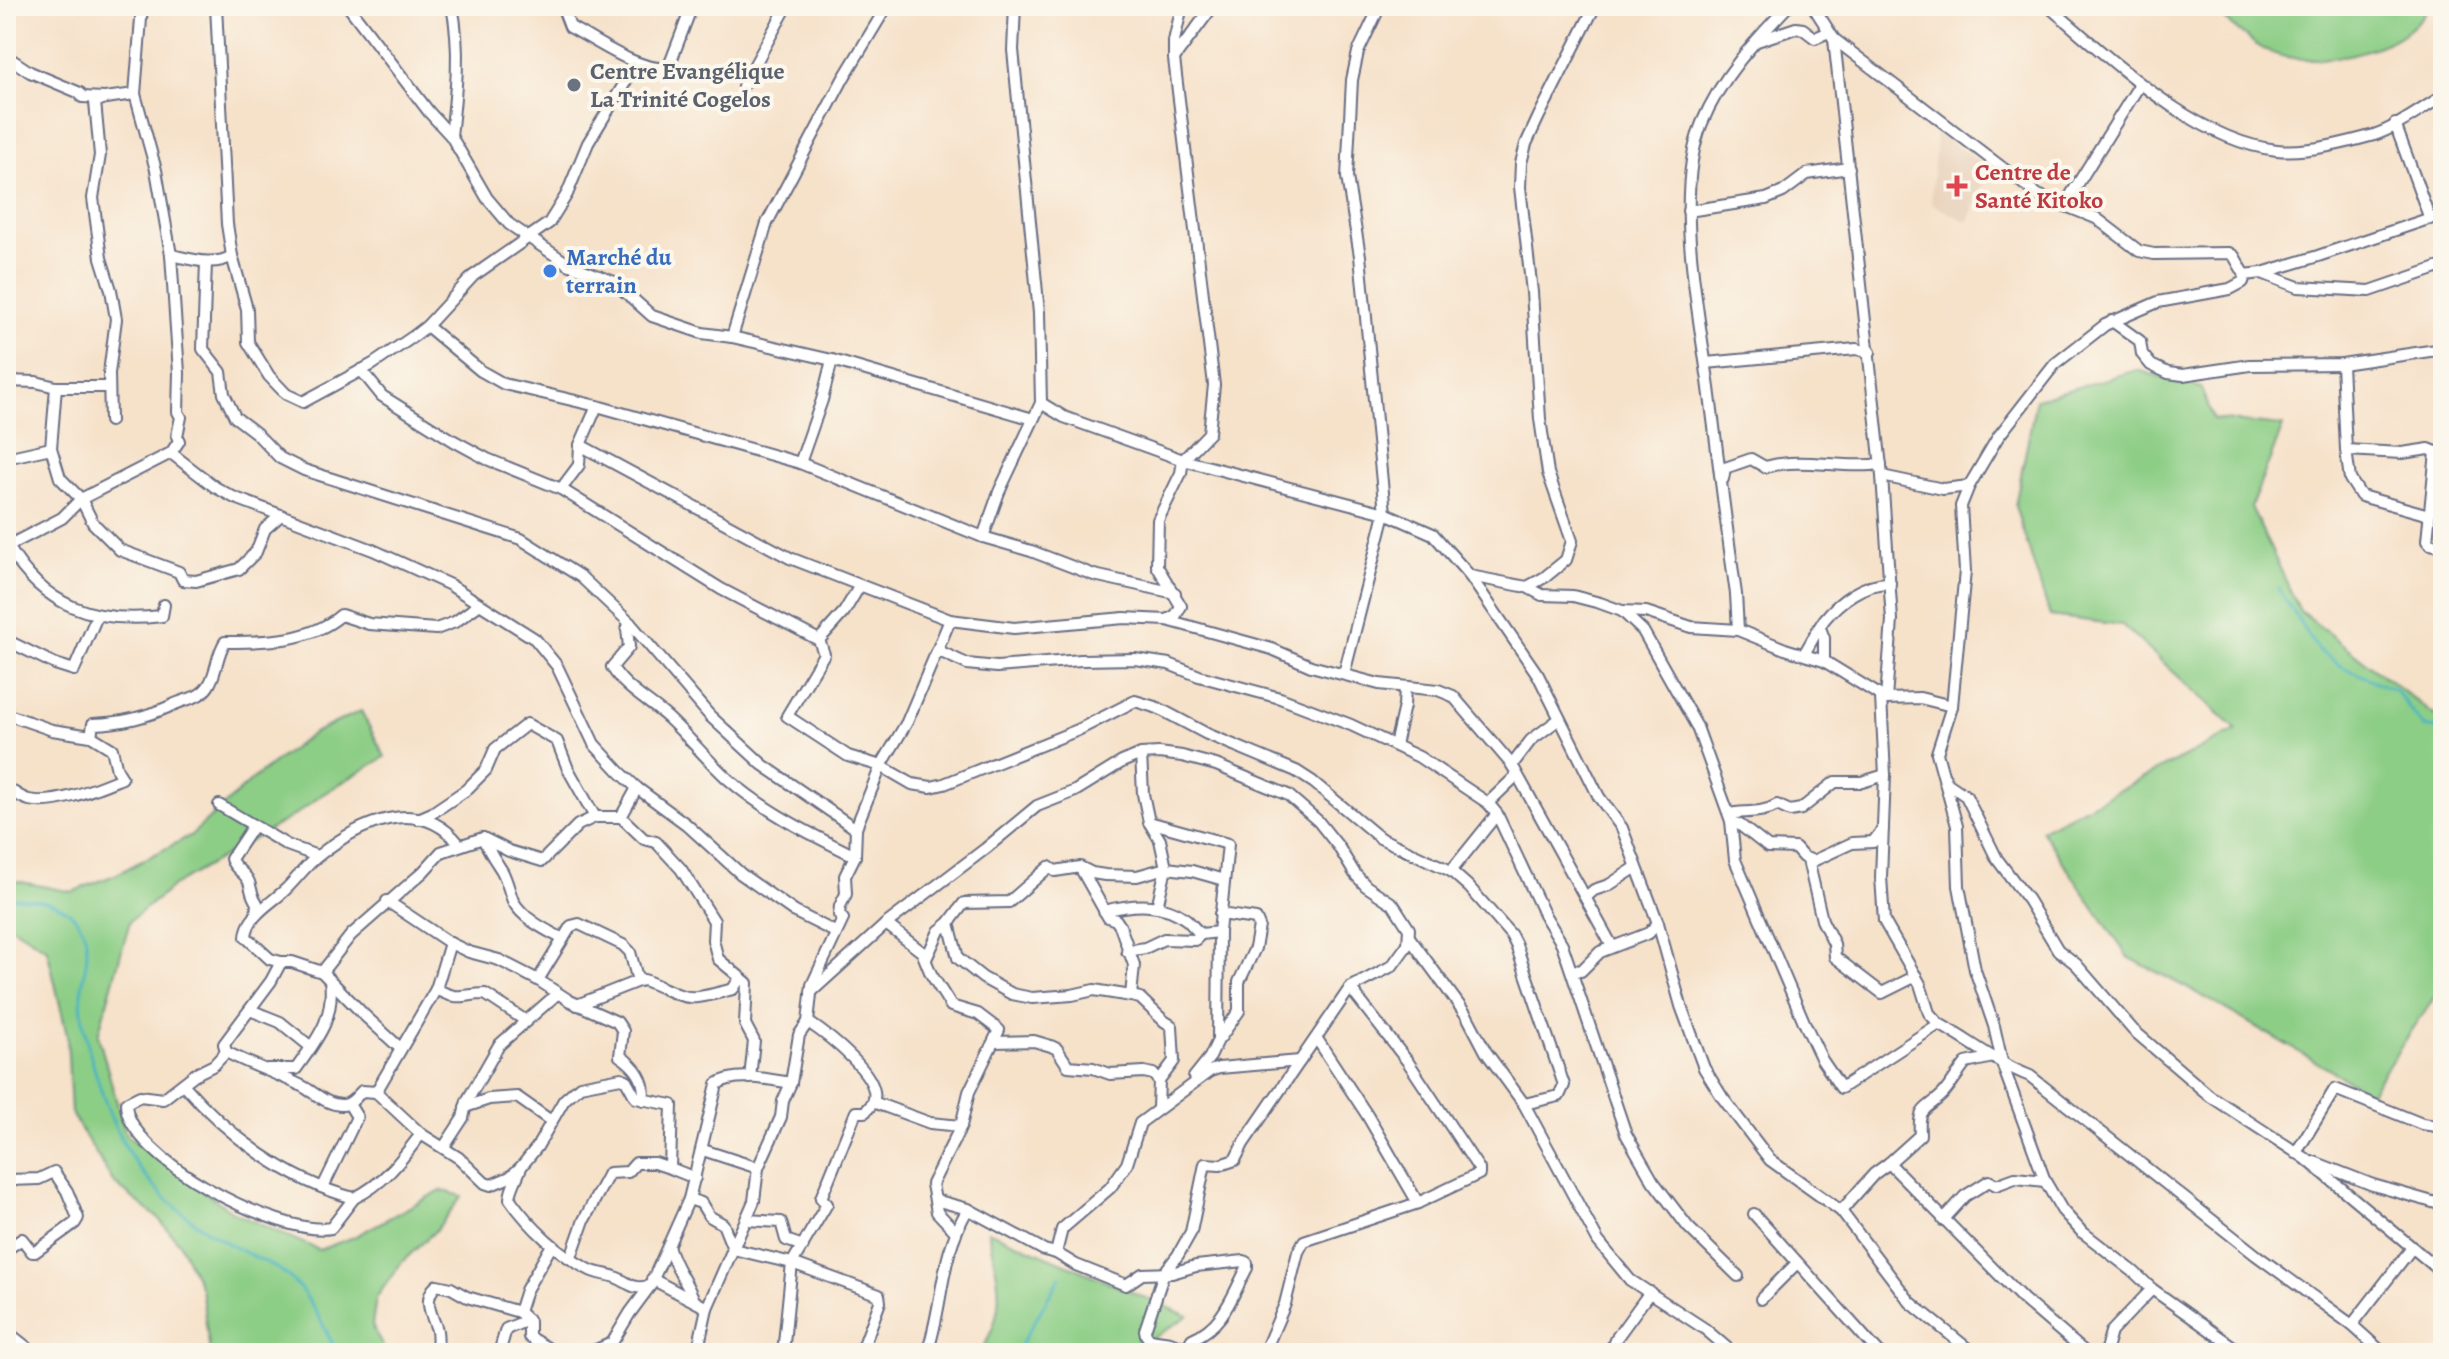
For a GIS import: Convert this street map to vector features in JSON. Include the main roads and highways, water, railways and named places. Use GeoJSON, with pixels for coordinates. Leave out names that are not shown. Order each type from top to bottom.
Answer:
{"type":"FeatureCollection","features":[{"type":"Feature","properties":{"kind":"waterway"},"geometry":{"type":"LineString","coordinates":[[2278,588],[2318,650],[2341,666],[2396,691],[2424,727],[2443,729]]}},
{"type":"Feature","properties":{"kind":"waterway"},"geometry":{"type":"LineString","coordinates":[[6,897],[58,905],[75,917],[81,926],[87,944],[81,997],[89,1049],[113,1123],[130,1155],[155,1187],[201,1227],[273,1266],[293,1281],[315,1310],[337,1353]]}},
{"type":"Feature","properties":{"kind":"waterway"},"geometry":{"type":"LineString","coordinates":[[1016,1353],[1060,1277]]}},
{"type":"Feature","properties":{"kind":"place","name":"Centre Evangélique La Trinité Cogelos"},"geometry":{"type":"Point","coordinates":[574,85]}},
{"type":"Feature","properties":{"kind":"place","name":"Centre de Santé Kitoko"},"geometry":{"type":"Point","coordinates":[1957,186]}},
{"type":"Feature","properties":{"kind":"place","name":"Marché du terrain"},"geometry":{"type":"Point","coordinates":[550,271]}}]}
